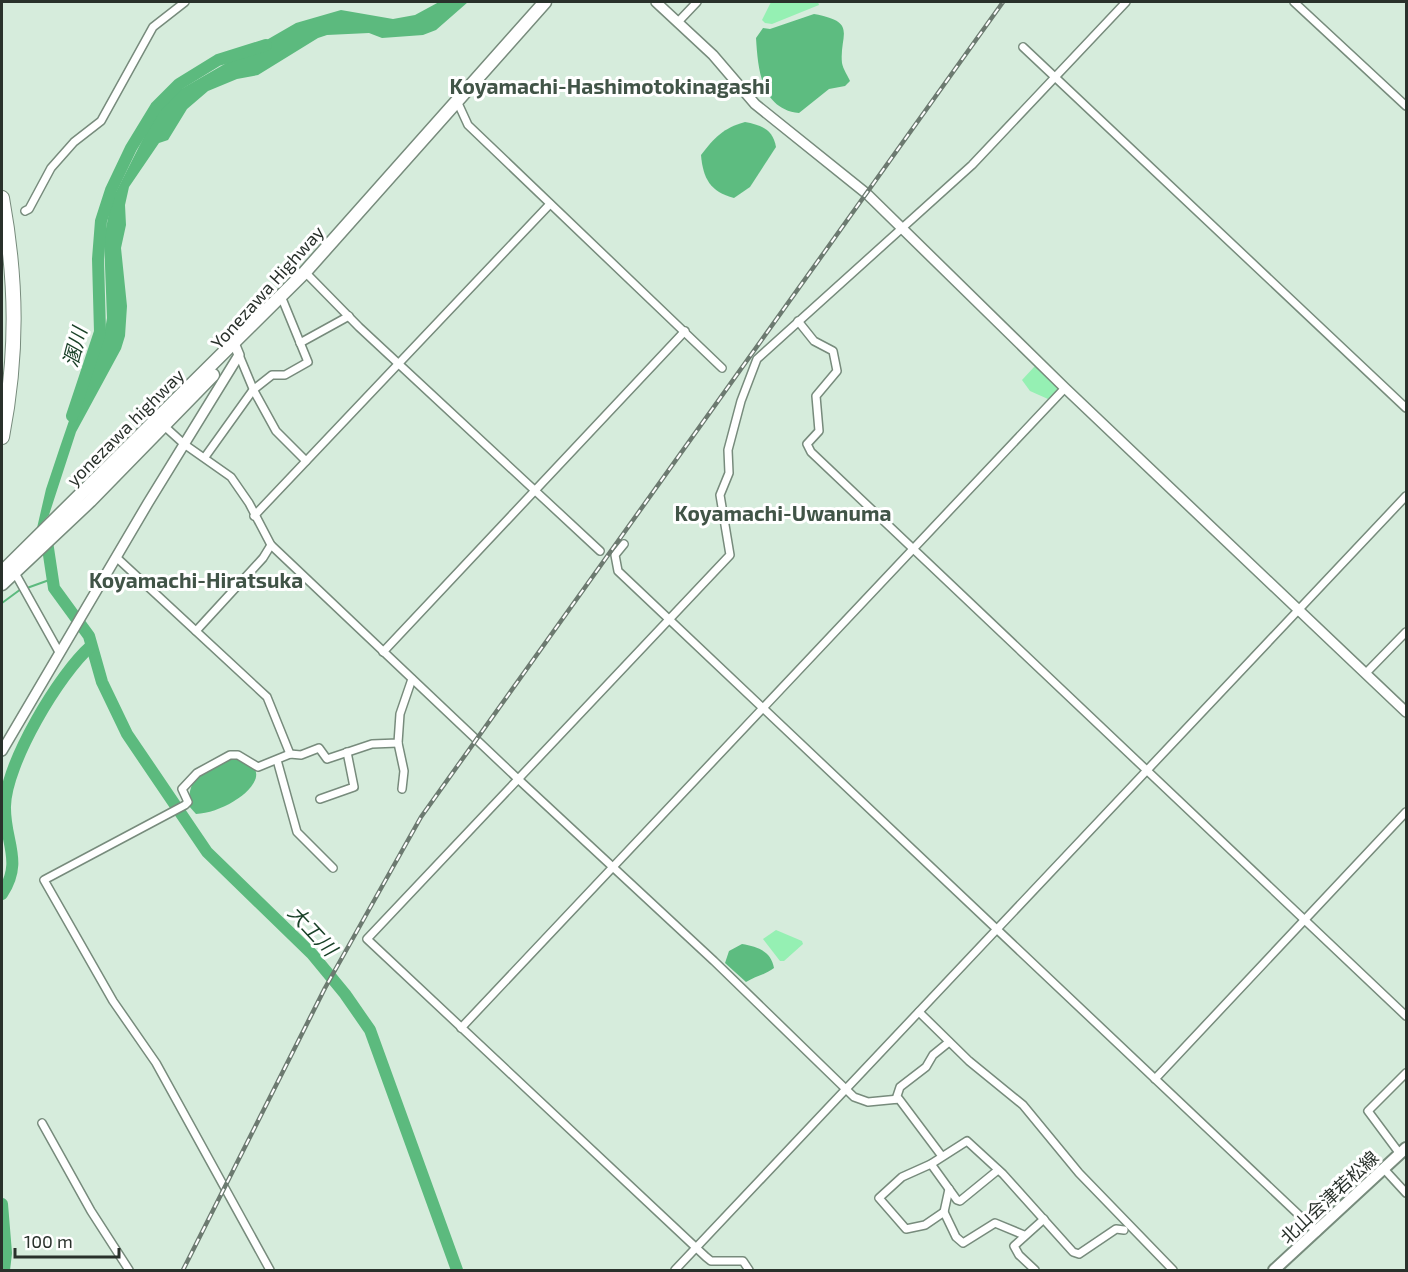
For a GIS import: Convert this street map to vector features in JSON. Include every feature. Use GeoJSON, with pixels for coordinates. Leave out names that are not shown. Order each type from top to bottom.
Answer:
{"type":"FeatureCollection","features":[{"type":"Feature","properties":{"kind":"highway","name":"Yonezawa Highway"},"geometry":{"type":"LineString","coordinates":[[276,300],[305,272],[545,2]]}},
{"type":"Feature","properties":{"kind":"highway"},"geometry":{"type":"LineString","coordinates":[[2,198],[12,267],[15,330],[13,366],[2,437]]}},
{"type":"Feature","properties":{"kind":"highway"},"geometry":{"type":"LineString","coordinates":[[2,228],[7,311],[2,390]]}},
{"type":"Feature","properties":{"kind":"highway","name":"yonezawa highway"},"geometry":{"type":"LineString","coordinates":[[2,572],[15,569],[237,348],[276,300]]}},
{"type":"Feature","properties":{"kind":"highway"},"geometry":{"type":"LineString","coordinates":[[2,584],[15,569]]}},
{"type":"Feature","properties":{"kind":"main road","name":"北山会津若松線"},"geometry":{"type":"LineString","coordinates":[[1274,1270],[1403,1151]]}},
{"type":"Feature","properties":{"kind":"street"},"geometry":{"type":"LineString","coordinates":[[25,211],[51,168],[74,141],[101,121],[153,27],[185,2]]}},
{"type":"Feature","properties":{"kind":"street"},"geometry":{"type":"LineString","coordinates":[[656,2],[712,55],[755,104],[867,194],[1065,388],[1407,712]]}},
{"type":"Feature","properties":{"kind":"street"},"geometry":{"type":"LineString","coordinates":[[678,22],[697,2]]}},
{"type":"Feature","properties":{"kind":"street"},"geometry":{"type":"LineString","coordinates":[[749,1270],[743,1261],[711,1261],[368,939],[730,555],[720,495],[729,473],[728,450],[741,401],[757,359],[972,165],[1126,2]]}},
{"type":"Feature","properties":{"kind":"street"},"geometry":{"type":"LineString","coordinates":[[1294,2],[1407,106]]}},
{"type":"Feature","properties":{"kind":"street"},"geometry":{"type":"LineString","coordinates":[[1023,47],[1407,408]]}},
{"type":"Feature","properties":{"kind":"street"},"geometry":{"type":"LineString","coordinates":[[457,101],[468,124],[722,368]]}},
{"type":"Feature","properties":{"kind":"street"},"geometry":{"type":"LineString","coordinates":[[254,516],[550,204]]}},
{"type":"Feature","properties":{"kind":"street"},"geometry":{"type":"LineString","coordinates":[[305,272],[600,551]]}},
{"type":"Feature","properties":{"kind":"street"},"geometry":{"type":"LineString","coordinates":[[205,457],[253,390],[272,375],[285,375],[308,362],[276,300]]}},
{"type":"Feature","properties":{"kind":"street"},"geometry":{"type":"LineString","coordinates":[[300,343],[349,316]]}},
{"type":"Feature","properties":{"kind":"street"},"geometry":{"type":"LineString","coordinates":[[798,321],[814,341],[833,351],[837,371],[816,396],[820,423],[819,430],[807,444],[811,453],[1407,1016]]}},
{"type":"Feature","properties":{"kind":"street"},"geometry":{"type":"LineString","coordinates":[[383,652],[685,331]]}},
{"type":"Feature","properties":{"kind":"street"},"geometry":{"type":"LineString","coordinates":[[237,348],[253,390],[276,431],[306,461]]}},
{"type":"Feature","properties":{"kind":"street"},"geometry":{"type":"LineString","coordinates":[[2,751],[184,444],[237,348]]}},
{"type":"Feature","properties":{"kind":"street"},"geometry":{"type":"LineString","coordinates":[[461,1028],[1065,388]]}},
{"type":"Feature","properties":{"kind":"street"},"geometry":{"type":"LineString","coordinates":[[161,423],[184,444],[223,470],[240,487],[271,545],[518,780],[714,961],[854,1097],[868,1102],[896,1099],[903,1103],[941,1155]]}},
{"type":"Feature","properties":{"kind":"street"},"geometry":{"type":"LineString","coordinates":[[675,1270],[1407,496]]}},
{"type":"Feature","properties":{"kind":"street"},"geometry":{"type":"LineString","coordinates":[[624,544],[615,555],[618,571],[1317,1232]]}},
{"type":"Feature","properties":{"kind":"street"},"geometry":{"type":"LineString","coordinates":[[196,630],[263,558],[271,545]]}},
{"type":"Feature","properties":{"kind":"street"},"geometry":{"type":"LineString","coordinates":[[116,557],[267,697],[290,754]]}},
{"type":"Feature","properties":{"kind":"street"},"geometry":{"type":"LineString","coordinates":[[15,569],[59,652]]}},
{"type":"Feature","properties":{"kind":"street"},"geometry":{"type":"LineString","coordinates":[[1366,673],[1407,632]]}},
{"type":"Feature","properties":{"kind":"street"},"geometry":{"type":"LineString","coordinates":[[402,789],[404,771],[398,743],[400,714],[412,679]]}},
{"type":"Feature","properties":{"kind":"street"},"geometry":{"type":"LineString","coordinates":[[270,1270],[156,1063],[113,1002],[44,880],[87,855],[167,817],[185,805],[188,802],[182,789],[187,782],[222,758],[238,755],[258,767],[290,754],[301,755],[319,748],[327,759],[372,744],[398,743]]}},
{"type":"Feature","properties":{"kind":"street"},"geometry":{"type":"LineString","coordinates":[[320,799],[354,788],[347,752]]}},
{"type":"Feature","properties":{"kind":"street"},"geometry":{"type":"LineString","coordinates":[[277,760],[297,832],[333,868]]}},
{"type":"Feature","properties":{"kind":"street"},"geometry":{"type":"LineString","coordinates":[[1155,1079],[1407,812]]}},
{"type":"Feature","properties":{"kind":"street"},"geometry":{"type":"LineString","coordinates":[[919,1012],[949,1042],[1023,1105],[1079,1173],[1173,1270]]}},
{"type":"Feature","properties":{"kind":"street"},"geometry":{"type":"LineString","coordinates":[[896,1099],[900,1087],[926,1066],[933,1054],[949,1042]]}},
{"type":"Feature","properties":{"kind":"street"},"geometry":{"type":"LineString","coordinates":[[1403,1151],[1368,1111],[1407,1073]]}},
{"type":"Feature","properties":{"kind":"street"},"geometry":{"type":"LineString","coordinates":[[42,1123],[91,1211],[129,1270]]}},
{"type":"Feature","properties":{"kind":"street"},"geometry":{"type":"LineString","coordinates":[[944,1212],[925,1225],[911,1230],[906,1228],[879,1200],[902,1177],[931,1164],[941,1155],[967,1141],[998,1170],[1073,1252],[1079,1254],[1116,1229],[1124,1230]]}},
{"type":"Feature","properties":{"kind":"street"},"geometry":{"type":"LineString","coordinates":[[931,1164],[960,1201],[998,1170]]}},
{"type":"Feature","properties":{"kind":"street"},"geometry":{"type":"LineString","coordinates":[[1384,1168],[1407,1193]]}},
{"type":"Feature","properties":{"kind":"street"},"geometry":{"type":"LineString","coordinates":[[949,1189],[944,1212],[956,1237],[963,1243],[995,1222],[1024,1235]]}},
{"type":"Feature","properties":{"kind":"street"},"geometry":{"type":"LineString","coordinates":[[1035,1270],[1014,1249],[1024,1235],[1044,1220]]}},
{"type":"Feature","properties":{"kind":"shaded area"},"geometry":{"type":"Polygon","coordinates":[[[439,2],[468,2],[436,30],[423,35],[382,38],[369,33],[327,35],[318,38],[258,75],[237,79],[208,91],[187,109],[168,140],[159,143],[129,187],[125,205],[126,225],[121,248],[127,306],[125,336],[121,349],[76,432],[49,515],[37,528],[46,489],[73,409],[88,381],[104,336],[107,318],[104,239],[111,202],[155,115],[176,92],[296,23],[341,10],[393,19],[415,15],[439,2]]]}},
{"type":"Feature","properties":{"kind":"shaded area"},"geometry":{"type":"Polygon","coordinates":[[[771,2],[818,2],[819,5],[772,24],[762,20],[771,2]]]}},
{"type":"Feature","properties":{"kind":"shaded area"},"geometry":{"type":"Polygon","coordinates":[[[814,14],[828,17],[842,26],[844,37],[842,63],[850,81],[845,86],[829,89],[799,113],[786,110],[769,96],[760,74],[756,38],[763,28],[770,29],[814,14]]]}},
{"type":"Feature","properties":{"kind":"shaded area"},"geometry":{"type":"Polygon","coordinates":[[[745,122],[769,132],[776,147],[750,187],[734,198],[719,192],[709,183],[701,155],[720,134],[745,122]]]}},
{"type":"Feature","properties":{"kind":"shaded area"},"geometry":{"type":"Polygon","coordinates":[[[1035,366],[1060,388],[1048,399],[1030,391],[1022,380],[1035,366]]]}},
{"type":"Feature","properties":{"kind":"shaded area"},"geometry":{"type":"Polygon","coordinates":[[[228,756],[246,762],[255,770],[255,779],[250,789],[225,806],[196,814],[188,805],[194,779],[211,762],[228,756]]]}},
{"type":"Feature","properties":{"kind":"shaded area"},"geometry":{"type":"Polygon","coordinates":[[[776,930],[802,941],[803,944],[784,961],[780,961],[763,939],[776,930]]]}},
{"type":"Feature","properties":{"kind":"shaded area"},"geometry":{"type":"Polygon","coordinates":[[[742,944],[767,954],[774,968],[746,982],[725,963],[729,951],[742,944]]]}},
{"type":"Feature","properties":{"kind":"waterway","name":"溷川"},"geometry":{"type":"LineString","coordinates":[[72,416],[100,332],[98,259],[101,221],[111,190],[131,148],[156,107],[179,84],[218,60],[266,45]]}},
{"type":"Feature","properties":{"kind":"waterway","name":"大工川"},"geometry":{"type":"LineString","coordinates":[[46,535],[54,588],[89,636],[102,682],[127,734],[207,852],[312,954],[345,994],[370,1030],[457,1270]]}},
{"type":"Feature","properties":{"kind":"waterway"},"geometry":{"type":"LineString","coordinates":[[27,588],[52,579]]}},
{"type":"Feature","properties":{"kind":"waterway"},"geometry":{"type":"LineString","coordinates":[[2,603],[21,589]]}},
{"type":"Feature","properties":{"kind":"waterway","name":"溷川"},"geometry":{"type":"LineString","coordinates":[[2,894],[12,871],[5,806],[14,767],[36,720],[64,677],[91,646]]}},
{"type":"Feature","properties":{"kind":"waterway","name":"溷川"},"geometry":{"type":"LineString","coordinates":[[2,1204],[6,1253],[4,1270]]}},
{"type":"Feature","properties":{"kind":"railway"},"geometry":{"type":"LineString","coordinates":[[183,1270],[325,988],[421,817],[1003,2]]}},
{"type":"Feature","properties":{"kind":"district","name":"Koyamachi-Hashimotokinagashi"},"geometry":{"type":"Point","coordinates":[610,85]}},
{"type":"Feature","properties":{"kind":"district","name":"Koyamachi-Uwanuma"},"geometry":{"type":"Point","coordinates":[783,512]}},
{"type":"Feature","properties":{"kind":"district","name":"Koyamachi-Hiratsuka"},"geometry":{"type":"Point","coordinates":[196,579]}}]}
